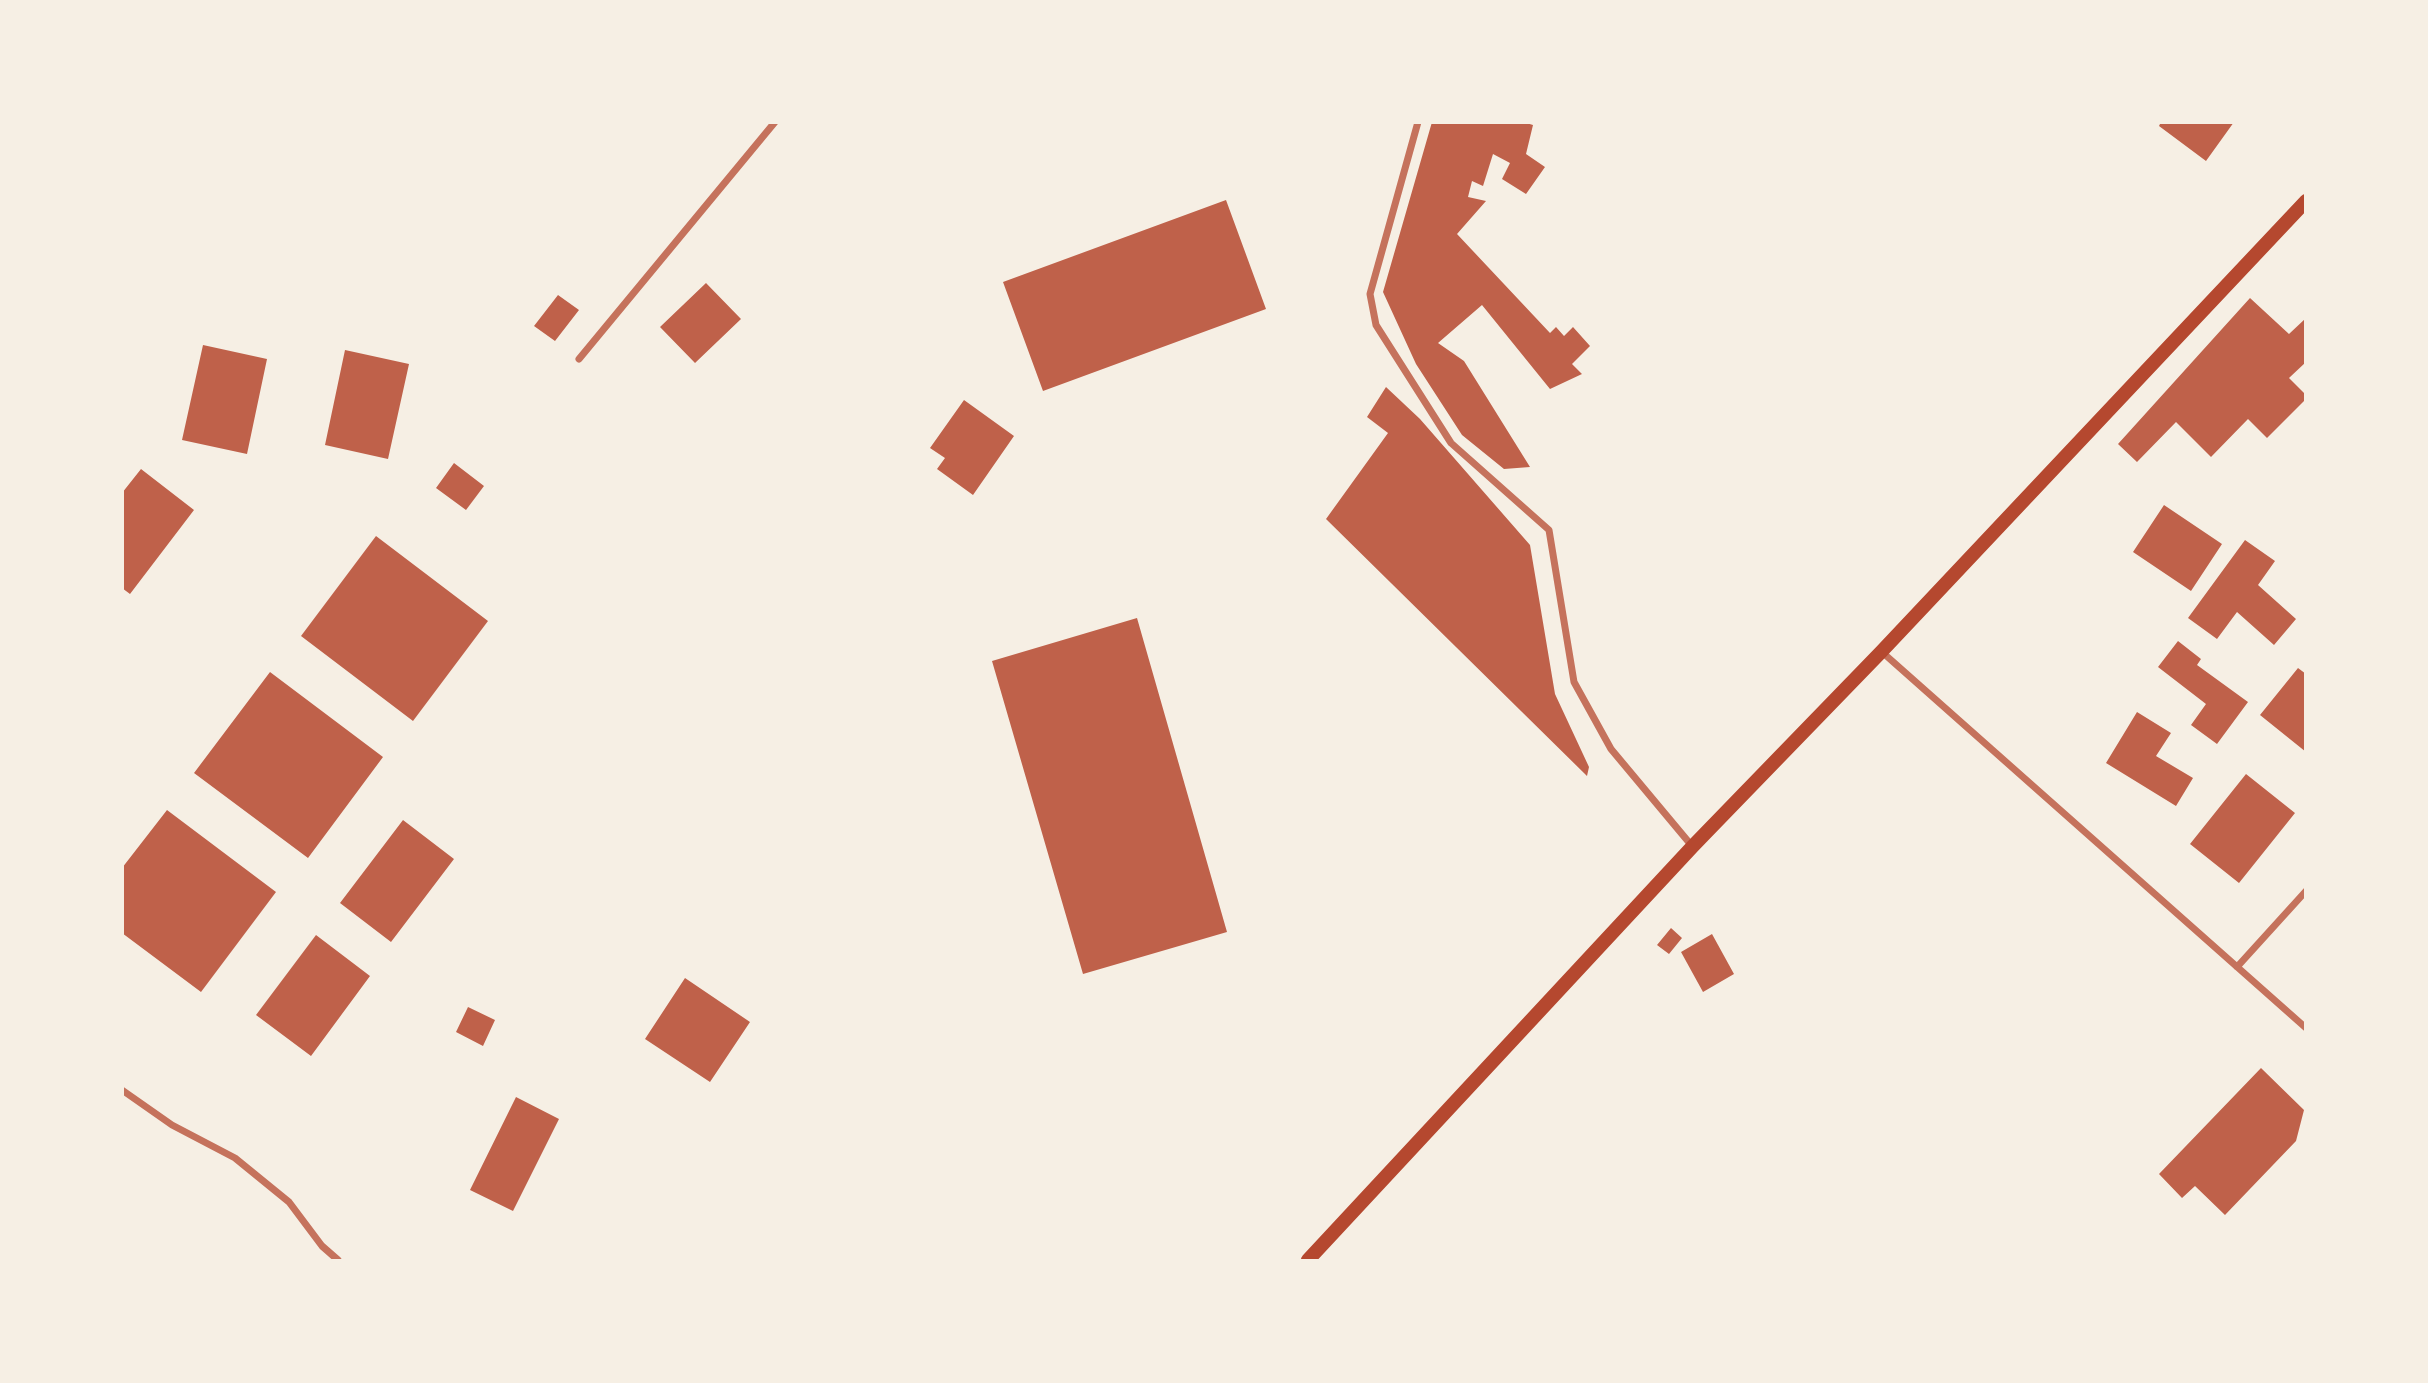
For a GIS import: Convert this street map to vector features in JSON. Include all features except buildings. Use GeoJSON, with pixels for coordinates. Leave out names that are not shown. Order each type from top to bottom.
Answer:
{"type":"FeatureCollection","features":[{"type":"Feature","properties":{"kind":"main road"},"geometry":{"type":"LineString","coordinates":[[1308,1261],[1693,846],[1881,652],[2305,201]]}},
{"type":"Feature","properties":{"kind":"street"},"geometry":{"type":"LineString","coordinates":[[579,359],[775,122]]}},
{"type":"Feature","properties":{"kind":"street"},"geometry":{"type":"LineString","coordinates":[[1418,122],[1370,295],[1376,325],[1451,443],[1549,530],[1574,682],[1611,749],[1693,846]]}},
{"type":"Feature","properties":{"kind":"street"},"geometry":{"type":"LineString","coordinates":[[1881,652],[2305,1028]]}},
{"type":"Feature","properties":{"kind":"street"},"geometry":{"type":"LineString","coordinates":[[2237,967],[2305,891]]}},
{"type":"Feature","properties":{"kind":"street"},"geometry":{"type":"LineString","coordinates":[[122,1090],[172,1125],[236,1158],[289,1202],[322,1246],[338,1261]]}}]}
